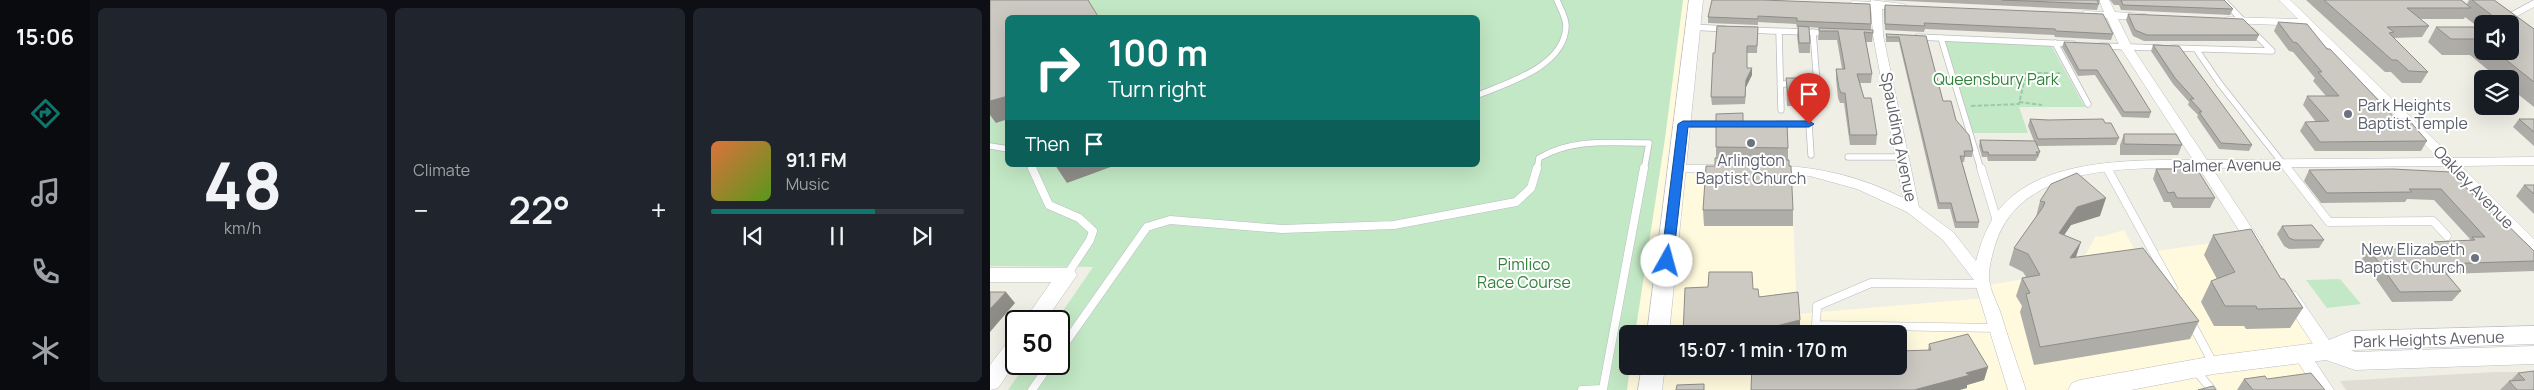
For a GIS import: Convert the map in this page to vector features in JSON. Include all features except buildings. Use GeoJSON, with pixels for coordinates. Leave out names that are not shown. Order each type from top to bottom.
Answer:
{"type":"FeatureCollection","features":[{"type":"Feature","properties":{"kind":"main road"},"geometry":{"type":"LineString","coordinates":[[1659,325],[1696,0]]}},
{"type":"Feature","properties":{"kind":"main road","name":"Park Heights Avenue"},"geometry":{"type":"LineString","coordinates":[[2084,390],[2204,367],[2327,351],[2351,340],[2534,335]]}},
{"type":"Feature","properties":{"kind":"main road","name":"Park Heights Avenue"},"geometry":{"type":"LineString","coordinates":[[2327,351],[2355,361],[2534,356]]}},
{"type":"Feature","properties":{"kind":"main road"},"geometry":{"type":"LineString","coordinates":[[1650,390],[1652,375]]}},
{"type":"Feature","properties":{"kind":"street"},"geometry":{"type":"LineString","coordinates":[[2104,0],[2126,47],[2262,254]]}},
{"type":"Feature","properties":{"kind":"street","name":"Oakley Avenue"},"geometry":{"type":"LineString","coordinates":[[2284,0],[2450,162],[2534,248]]}},
{"type":"Feature","properties":{"kind":"street"},"geometry":{"type":"LineString","coordinates":[[1839,4],[1876,3],[1915,7]]}},
{"type":"Feature","properties":{"kind":"street","name":"Spaulding Avenue"},"geometry":{"type":"LineString","coordinates":[[1876,3],[1878,35],[1912,209],[1948,236],[1982,281],[2018,390]]}},
{"type":"Feature","properties":{"kind":"street"},"geometry":{"type":"LineString","coordinates":[[2494,9],[2510,21],[2534,3]]}},
{"type":"Feature","properties":{"kind":"street"},"geometry":{"type":"LineString","coordinates":[[2071,14],[2158,17]]}},
{"type":"Feature","properties":{"kind":"street"},"geometry":{"type":"LineString","coordinates":[[2214,20],[2309,24]]}},
{"type":"Feature","properties":{"kind":"street","name":"Palmer Avenue"},"geometry":{"type":"LineString","coordinates":[[1982,281],[1984,251],[1997,221],[2014,203],[2044,183],[2066,175],[2107,168],[2202,165],[2534,161]]}},
{"type":"Feature","properties":{"kind":"street"},"geometry":{"type":"LineString","coordinates":[[1760,168],[1795,169],[1835,176],[1884,194],[1912,209]]}},
{"type":"Feature","properties":{"kind":"street"},"geometry":{"type":"LineString","coordinates":[[1678,169],[1742,169]]}},
{"type":"Feature","properties":{"kind":"street"},"geometry":{"type":"LineString","coordinates":[[990,275],[1067,275]]}},
{"type":"Feature","properties":{"kind":"street"},"geometry":{"type":"LineString","coordinates":[[1042,310],[1067,275]]}},
{"type":"Feature","properties":{"kind":"street"},"geometry":{"type":"LineString","coordinates":[[2284,287],[2327,351]]}},
{"type":"Feature","properties":{"kind":"street"},"geometry":{"type":"LineString","coordinates":[[2300,353],[2325,390]]}},
{"type":"Feature","properties":{"kind":"street"},"geometry":{"type":"LineString","coordinates":[[990,382],[1005,361]]}},
{"type":"Feature","properties":{"kind":"lane"},"geometry":{"type":"LineString","coordinates":[[1480,94],[1517,79],[1544,62],[1562,45],[1566,25],[1557,0]]}},
{"type":"Feature","properties":{"kind":"lane"},"geometry":{"type":"LineString","coordinates":[[2090,45],[2272,51],[2223,0]]}},
{"type":"Feature","properties":{"kind":"lane"},"geometry":{"type":"LineString","coordinates":[[1693,27],[1731,29]]}},
{"type":"Feature","properties":{"kind":"lane"},"geometry":{"type":"LineString","coordinates":[[1741,29],[1832,33]]}},
{"type":"Feature","properties":{"kind":"lane"},"geometry":{"type":"LineString","coordinates":[[1779,31],[1781,110]]}},
{"type":"Feature","properties":{"kind":"lane"},"geometry":{"type":"LineString","coordinates":[[1780,84],[1817,84],[1813,32]]}},
{"type":"Feature","properties":{"kind":"lane"},"geometry":{"type":"LineString","coordinates":[[1914,37],[2082,45]]}},
{"type":"Feature","properties":{"kind":"lane"},"geometry":{"type":"LineString","coordinates":[[1941,38],[1997,221]]}},
{"type":"Feature","properties":{"kind":"lane"},"geometry":{"type":"LineString","coordinates":[[2055,43],[2088,104]]}},
{"type":"Feature","properties":{"kind":"lane"},"geometry":{"type":"LineString","coordinates":[[2196,49],[2220,84],[2329,222],[2433,221],[2447,236]]}},
{"type":"Feature","properties":{"kind":"lane"},"geometry":{"type":"LineString","coordinates":[[1683,124],[1731,124]]}},
{"type":"Feature","properties":{"kind":"lane"},"geometry":{"type":"LineString","coordinates":[[1770,124],[1809,124],[1811,155]]}},
{"type":"Feature","properties":{"kind":"lane"},"geometry":{"type":"LineString","coordinates":[[1070,336],[1147,227],[1158,222],[1170,220],[1310,229],[1394,226],[1516,202],[1528,192],[1536,181],[1539,158],[1560,148],[1582,144],[1649,143],[1603,388],[1582,390]]}},
{"type":"Feature","properties":{"kind":"lane"},"geometry":{"type":"LineString","coordinates":[[990,146],[1005,148]]}},
{"type":"Feature","properties":{"kind":"lane"},"geometry":{"type":"LineString","coordinates":[[1848,157],[1902,157]]}},
{"type":"Feature","properties":{"kind":"lane"},"geometry":{"type":"LineString","coordinates":[[1031,167],[1049,205],[1080,218],[1089,224],[1092,231],[1090,240],[1067,275]]}},
{"type":"Feature","properties":{"kind":"lane"},"geometry":{"type":"LineString","coordinates":[[2107,168],[2177,296]]}},
{"type":"Feature","properties":{"kind":"lane"},"geometry":{"type":"LineString","coordinates":[[1982,281],[1871,282],[1817,306],[1816,326],[1997,328]]}},
{"type":"Feature","properties":{"kind":"lane"},"geometry":{"type":"LineString","coordinates":[[2186,314],[2212,390]]}},
{"type":"Feature","properties":{"kind":"lane"},"geometry":{"type":"LineString","coordinates":[[1032,390],[1042,375]]}},
{"type":"Feature","properties":{"kind":"path"},"geometry":{"type":"LineString","coordinates":[[2019,102],[2026,73],[2071,73]]}},
{"type":"Feature","properties":{"kind":"path"},"geometry":{"type":"LineString","coordinates":[[1962,106],[2004,105],[2019,102],[2042,105]]}},
{"type":"Feature","properties":{"kind":"shaded area"},"geometry":{"type":"Polygon","coordinates":[[[1683,0],[1696,0],[1678,170],[1791,170],[1797,314],[1986,298],[1983,286],[2077,270],[2096,236],[2100,237],[2124,230],[2137,254],[2251,237],[2318,339],[2311,354],[2325,390],[1627,390],[1629,375],[1907,375],[1907,325],[1636,325],[1665,138],[1683,0]]]}},
{"type":"Feature","properties":{"kind":"shaded area"},"geometry":{"type":"Polygon","coordinates":[[[2495,372],[2534,372],[2534,390],[2346,390],[2340,381],[2495,372]]]}},
{"type":"Feature","properties":{"kind":"green space","name":"Pimlico Race Course"},"geometry":{"type":"Polygon","coordinates":[[[990,0],[1683,0],[1665,138],[1636,325],[1619,325],[1619,375],[1629,375],[1627,390],[1008,390],[1018,375],[1070,375],[1070,310],[1064,310],[1093,267],[990,266],[990,0]]]}},
{"type":"Feature","properties":{"kind":"green space","name":"Queensbury Park"},"geometry":{"type":"Polygon","coordinates":[[[1945,40],[2051,45],[2085,107],[2019,107],[2028,133],[1973,133],[1945,40]]]}},
{"type":"Feature","properties":{"kind":"green space"},"geometry":{"type":"Polygon","coordinates":[[[2340,279],[2361,304],[2327,308],[2306,280],[2340,279]]]}},
{"type":"Feature","properties":{"kind":"place","name":"Park Heights Baptist Temple"},"geometry":{"type":"Point","coordinates":[2348,114]}},
{"type":"Feature","properties":{"kind":"place","name":"Arlington Baptist Church"},"geometry":{"type":"Point","coordinates":[1751,143]}},
{"type":"Feature","properties":{"kind":"place","name":"New Elizabeth Baptist Church"},"geometry":{"type":"Point","coordinates":[2475,258]}},
{"type":"Feature","properties":{"kind":"route"},"geometry":{"type":"LineString","coordinates":[[1667,261],[1683,124],[1809,124]]}}]}
